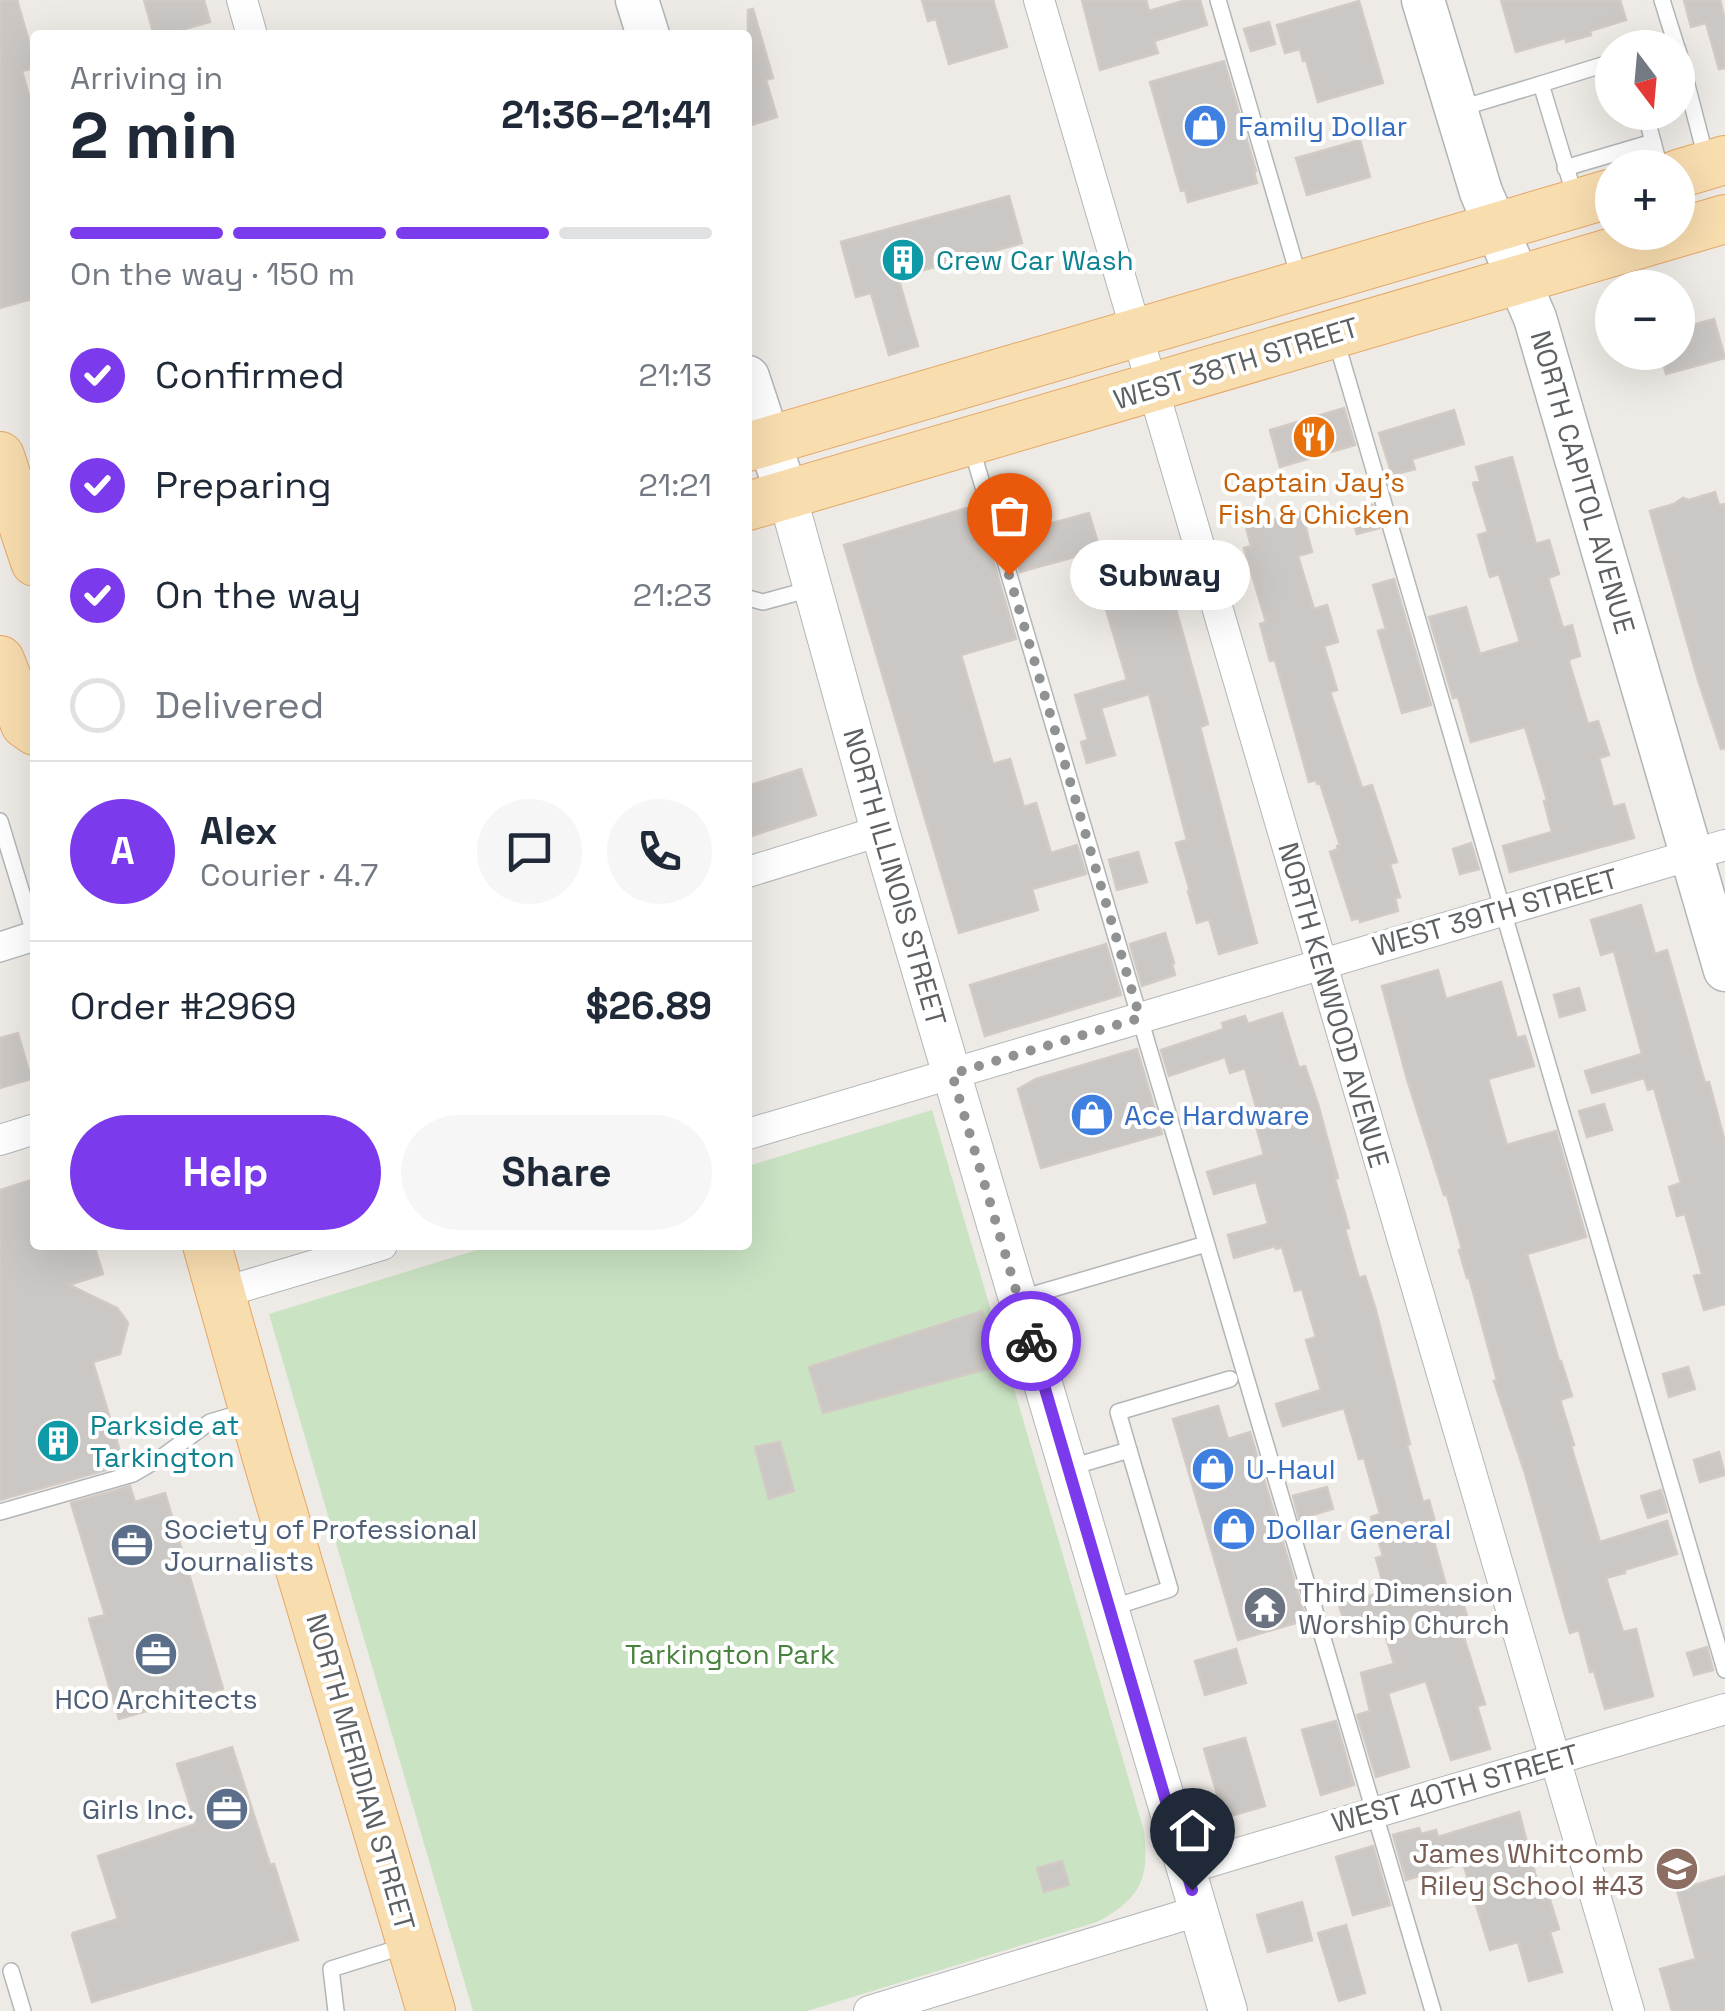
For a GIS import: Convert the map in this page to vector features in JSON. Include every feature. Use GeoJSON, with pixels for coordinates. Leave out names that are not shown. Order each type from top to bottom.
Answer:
{"type":"FeatureCollection","features":[{"type":"Feature","properties":{"kind":"main road"},"geometry":{"type":"LineString","coordinates":[[637,0],[646,30]]}},
{"type":"Feature","properties":{"kind":"main road","name":"NORTH CAPITOL AVENUE"},"geometry":{"type":"LineString","coordinates":[[1423,0],[1481,192],[1536,318],[1708,850],[1725,970]]}},
{"type":"Feature","properties":{"kind":"main road","name":"WEST 38TH STREET"},"geometry":{"type":"LineString","coordinates":[[758,444],[1496,228],[1585,188]]}},
{"type":"Feature","properties":{"kind":"main road","name":"WEST 38TH STREET"},"geometry":{"type":"LineString","coordinates":[[767,501],[1518,278],[1721,224]]}},
{"type":"Feature","properties":{"kind":"main road","name":"NORTH ILLINOIS STREET"},"geometry":{"type":"LineString","coordinates":[[752,404],[767,501]]}},
{"type":"Feature","properties":{"kind":"main road"},"geometry":{"type":"LineString","coordinates":[[0,456],[30,547]]}},
{"type":"Feature","properties":{"kind":"main road"},"geometry":{"type":"LineString","coordinates":[[10,668],[24,727]]}},
{"type":"Feature","properties":{"kind":"main road","name":"NORTH MERIDIAN STREET"},"geometry":{"type":"LineString","coordinates":[[208,1250],[431,2011]]}},
{"type":"Feature","properties":{"kind":"street"},"geometry":{"type":"LineString","coordinates":[[242,0],[251,30]]}},
{"type":"Feature","properties":{"kind":"street","name":"NORTH KENWOOD AVENUE"},"geometry":{"type":"LineString","coordinates":[[1039,0],[1629,2011]]}},
{"type":"Feature","properties":{"kind":"street","name":"NORTH ILLINOIS STREET"},"geometry":{"type":"LineString","coordinates":[[767,501],[814,588],[880,832],[1228,2011]]}},
{"type":"Feature","properties":{"kind":"street"},"geometry":{"type":"LineString","coordinates":[[752,871],[880,832]]}},
{"type":"Feature","properties":{"kind":"street","name":"WEST 39TH STREET"},"geometry":{"type":"LineString","coordinates":[[752,1133],[1708,850]]}},
{"type":"Feature","properties":{"kind":"street"},"geometry":{"type":"LineString","coordinates":[[0,1140],[30,1131]]}},
{"type":"Feature","properties":{"kind":"street"},"geometry":{"type":"LineString","coordinates":[[221,1293],[365,1250]]}},
{"type":"Feature","properties":{"kind":"street","name":"WEST 40TH STREET"},"geometry":{"type":"LineString","coordinates":[[1185,1869],[1725,1709]]}},
{"type":"Feature","properties":{"kind":"street"},"geometry":{"type":"LineString","coordinates":[[868,2011],[1198,1910]]}},
{"type":"Feature","properties":{"kind":"lane"},"geometry":{"type":"LineString","coordinates":[[1218,0],[1301,285]]}},
{"type":"Feature","properties":{"kind":"lane"},"geometry":{"type":"LineString","coordinates":[[1662,0],[1671,30]]}},
{"type":"Feature","properties":{"kind":"lane"},"geometry":{"type":"LineString","coordinates":[[1455,110],[1595,67]]}},
{"type":"Feature","properties":{"kind":"lane"},"geometry":{"type":"LineString","coordinates":[[1540,84],[1585,188]]}},
{"type":"Feature","properties":{"kind":"lane"},"geometry":{"type":"LineString","coordinates":[[1662,130],[1681,150]]}},
{"type":"Feature","properties":{"kind":"lane"},"geometry":{"type":"LineString","coordinates":[[1334,334],[1725,1670]]}},
{"type":"Feature","properties":{"kind":"lane"},"geometry":{"type":"LineString","coordinates":[[970,442],[1432,2011]]}},
{"type":"Feature","properties":{"kind":"lane"},"geometry":{"type":"LineString","coordinates":[[752,599],[764,602],[814,588]]}},
{"type":"Feature","properties":{"kind":"lane"},"geometry":{"type":"LineString","coordinates":[[0,821],[30,922]]}},
{"type":"Feature","properties":{"kind":"lane"},"geometry":{"type":"LineString","coordinates":[[0,940],[30,936]]}},
{"type":"Feature","properties":{"kind":"lane"},"geometry":{"type":"LineString","coordinates":[[0,954],[30,938]]}},
{"type":"Feature","properties":{"kind":"lane"},"geometry":{"type":"LineString","coordinates":[[1018,1299],[1206,1244]]}},
{"type":"Feature","properties":{"kind":"lane"},"geometry":{"type":"LineString","coordinates":[[1108,1608],[1170,1589],[1118,1412],[1230,1379]]}},
{"type":"Feature","properties":{"kind":"lane"},"geometry":{"type":"LineString","coordinates":[[0,1512],[133,1474],[210,1422],[254,1408]]}},
{"type":"Feature","properties":{"kind":"lane"},"geometry":{"type":"LineString","coordinates":[[1068,1468],[1129,1450]]}},
{"type":"Feature","properties":{"kind":"lane"},"geometry":{"type":"LineString","coordinates":[[336,2011],[332,1968],[411,1944]]}},
{"type":"Feature","properties":{"kind":"lane"},"geometry":{"type":"LineString","coordinates":[[11,1971],[23,2011]]}},
{"type":"Feature","properties":{"kind":"green space","name":"Tarkington Park"},"geometry":{"type":"Polygon","coordinates":[[[932,1110],[1144,1831],[1143,1875],[1132,1896],[1097,1922],[807,2011],[473,2011],[269,1314],[477,1250],[752,1250],[752,1165],[932,1110]]]}},
{"type":"Feature","properties":{"kind":"building"},"geometry":{"type":"Polygon","coordinates":[[[0,0],[17,0],[30,45],[30,69],[22,71],[30,99],[30,299],[0,308],[0,0]]]}},
{"type":"Feature","properties":{"kind":"building"},"geometry":{"type":"Polygon","coordinates":[[[144,0],[204,0],[210,22],[182,30],[153,30],[144,0]]]}},
{"type":"Feature","properties":{"kind":"building"},"geometry":{"type":"Polygon","coordinates":[[[922,0],[993,0],[1007,47],[949,64],[936,19],[928,21],[922,0]]]}},
{"type":"Feature","properties":{"kind":"building"},"geometry":{"type":"Polygon","coordinates":[[[1082,0],[1146,0],[1149,11],[1200,0],[1207,25],[1154,41],[1158,53],[1100,70],[1082,0]]]}},
{"type":"Feature","properties":{"kind":"building"},"geometry":{"type":"Polygon","coordinates":[[[1501,0],[1620,0],[1626,20],[1590,31],[1591,35],[1516,52],[1501,0]]]}},
{"type":"Feature","properties":{"kind":"building"},"geometry":{"type":"Polygon","coordinates":[[[1684,0],[1720,0],[1725,20],[1725,68],[1719,69],[1706,23],[1691,27],[1684,0]]]}},
{"type":"Feature","properties":{"kind":"building"},"geometry":{"type":"Polygon","coordinates":[[[1359,1],[1383,83],[1318,102],[1306,60],[1303,61],[1300,49],[1285,53],[1277,25],[1359,1]]]}},
{"type":"Feature","properties":{"kind":"building"},"geometry":{"type":"Polygon","coordinates":[[[753,9],[773,78],[766,80],[777,117],[752,125],[752,30],[748,30],[748,10],[753,9]]]}},
{"type":"Feature","properties":{"kind":"building"},"geometry":{"type":"Polygon","coordinates":[[[1269,22],[1275,44],[1251,51],[1244,29],[1269,22]]]}},
{"type":"Feature","properties":{"kind":"building","name":"Family Dollar"},"geometry":{"type":"Polygon","coordinates":[[[1224,61],[1257,183],[1188,202],[1185,190],[1181,191],[1150,82],[1224,61]]]}},
{"type":"Feature","properties":{"kind":"building"},"geometry":{"type":"Polygon","coordinates":[[[1360,140],[1370,177],[1307,195],[1296,158],[1360,140]]]}},
{"type":"Feature","properties":{"kind":"building","name":"Crew Car Wash"},"geometry":{"type":"Polygon","coordinates":[[[1009,196],[1022,243],[898,277],[918,346],[889,355],[871,293],[856,297],[841,242],[1009,196]]]}},
{"type":"Feature","properties":{"kind":"building"},"geometry":{"type":"Polygon","coordinates":[[[1714,319],[1725,358],[1695,366],[1695,324],[1714,319]]]}},
{"type":"Feature","properties":{"kind":"building","name":"Captain Jay's Fish & Chicken"},"geometry":{"type":"Polygon","coordinates":[[[1344,408],[1355,445],[1280,467],[1270,430],[1344,408]]]}},
{"type":"Feature","properties":{"kind":"building"},"geometry":{"type":"Polygon","coordinates":[[[1454,410],[1464,444],[1412,459],[1415,469],[1392,475],[1379,433],[1454,410]]]}},
{"type":"Feature","properties":{"kind":"building"},"geometry":{"type":"Polygon","coordinates":[[[1512,457],[1536,544],[1549,540],[1559,574],[1548,578],[1563,628],[1572,625],[1580,656],[1569,662],[1588,724],[1598,721],[1609,755],[1599,758],[1613,807],[1624,804],[1634,838],[1510,872],[1503,846],[1552,832],[1544,801],[1547,800],[1525,727],[1471,742],[1458,697],[1453,698],[1429,617],[1466,607],[1480,654],[1520,642],[1499,574],[1490,577],[1478,535],[1488,532],[1473,483],[1480,481],[1476,467],[1512,457]]]}},
{"type":"Feature","properties":{"kind":"building"},"geometry":{"type":"Polygon","coordinates":[[[1715,492],[1719,505],[1725,504],[1725,748],[1721,749],[1650,511],[1683,498],[1689,500],[1715,492]]]}},
{"type":"Feature","properties":{"kind":"building"},"geometry":{"type":"Polygon","coordinates":[[[977,505],[1016,639],[961,655],[993,764],[1010,759],[1024,807],[1036,803],[1051,853],[1077,845],[1086,874],[1032,889],[1038,910],[959,933],[844,545],[977,505]]]}},
{"type":"Feature","properties":{"kind":"building"},"geometry":{"type":"Polygon","coordinates":[[[1373,505],[1379,528],[1357,534],[1350,512],[1373,505]]]}},
{"type":"Feature","properties":{"kind":"building"},"geometry":{"type":"Polygon","coordinates":[[[1302,512],[1312,552],[1298,556],[1314,609],[1327,605],[1338,642],[1324,646],[1337,690],[1330,692],[1362,788],[1372,785],[1397,862],[1390,864],[1400,897],[1395,898],[1398,911],[1360,922],[1359,918],[1352,920],[1330,852],[1340,845],[1320,783],[1309,782],[1275,660],[1270,661],[1260,624],[1266,622],[1244,548],[1251,546],[1246,527],[1302,512]]]}},
{"type":"Feature","properties":{"kind":"building"},"geometry":{"type":"Polygon","coordinates":[[[1089,513],[1100,550],[1020,572],[1009,535],[1089,513]]]}},
{"type":"Feature","properties":{"kind":"building"},"geometry":{"type":"Polygon","coordinates":[[[1152,563],[1164,605],[1174,602],[1208,724],[1200,727],[1257,943],[1219,954],[1209,919],[1197,923],[1188,891],[1176,843],[1187,840],[1149,694],[1101,708],[1115,755],[1087,763],[1081,742],[1088,740],[1075,695],[1127,680],[1097,579],[1152,563]]]}},
{"type":"Feature","properties":{"kind":"building"},"geometry":{"type":"Polygon","coordinates":[[[1394,579],[1431,705],[1402,713],[1378,631],[1386,629],[1373,585],[1394,579]]]}},
{"type":"Feature","properties":{"kind":"building"},"geometry":{"type":"Polygon","coordinates":[[[801,769],[816,815],[752,836],[752,785],[801,769]]]}},
{"type":"Feature","properties":{"kind":"building"},"geometry":{"type":"Polygon","coordinates":[[[1471,843],[1479,869],[1460,874],[1453,849],[1471,843]]]}},
{"type":"Feature","properties":{"kind":"building"},"geometry":{"type":"Polygon","coordinates":[[[1138,852],[1147,882],[1117,890],[1109,860],[1138,852]]]}},
{"type":"Feature","properties":{"kind":"building"},"geometry":{"type":"Polygon","coordinates":[[[1641,905],[1655,954],[1667,950],[1725,1142],[1725,1304],[1704,1310],[1694,1276],[1702,1274],[1685,1214],[1677,1216],[1669,1187],[1681,1183],[1654,1088],[1648,1090],[1644,1078],[1592,1093],[1585,1071],[1642,1054],[1614,951],[1601,955],[1591,920],[1641,905]]]}},
{"type":"Feature","properties":{"kind":"building"},"geometry":{"type":"Polygon","coordinates":[[[1165,933],[1175,975],[1142,986],[1130,944],[1165,933]]]}},
{"type":"Feature","properties":{"kind":"building"},"geometry":{"type":"Polygon","coordinates":[[[1106,944],[1121,995],[985,1036],[970,985],[1106,944]]]}},
{"type":"Feature","properties":{"kind":"building"},"geometry":{"type":"Polygon","coordinates":[[[1438,970],[1446,999],[1501,982],[1517,1038],[1525,1036],[1534,1066],[1488,1079],[1507,1145],[1556,1131],[1575,1198],[1586,1237],[1527,1254],[1572,1396],[1560,1400],[1600,1542],[1667,1521],[1677,1554],[1606,1578],[1623,1632],[1636,1629],[1653,1696],[1605,1709],[1579,1630],[1570,1633],[1525,1473],[1494,1381],[1497,1380],[1447,1195],[1407,1079],[1382,986],[1438,970]]]}},
{"type":"Feature","properties":{"kind":"building"},"geometry":{"type":"Polygon","coordinates":[[[1579,988],[1585,1010],[1560,1017],[1554,995],[1579,988]]]}},
{"type":"Feature","properties":{"kind":"building"},"geometry":{"type":"Polygon","coordinates":[[[1282,1013],[1299,1068],[1305,1066],[1318,1104],[1349,1228],[1345,1229],[1359,1278],[1365,1276],[1375,1307],[1410,1444],[1407,1445],[1423,1502],[1429,1500],[1437,1529],[1431,1531],[1447,1589],[1459,1589],[1467,1616],[1458,1619],[1485,1704],[1477,1706],[1490,1749],[1451,1760],[1426,1681],[1388,1693],[1409,1767],[1376,1777],[1357,1715],[1370,1711],[1361,1673],[1394,1664],[1380,1617],[1346,1628],[1339,1605],[1385,1591],[1376,1558],[1383,1556],[1371,1517],[1380,1514],[1364,1458],[1359,1459],[1344,1408],[1283,1426],[1276,1404],[1321,1390],[1306,1340],[1316,1337],[1302,1289],[1295,1291],[1282,1247],[1234,1258],[1228,1235],[1268,1224],[1256,1182],[1214,1194],[1207,1172],[1264,1155],[1255,1122],[1260,1121],[1245,1068],[1230,1073],[1225,1057],[1169,1076],[1161,1050],[1224,1029],[1222,1023],[1245,1016],[1248,1024],[1282,1013]]]}},
{"type":"Feature","properties":{"kind":"building"},"geometry":{"type":"Polygon","coordinates":[[[18,1033],[30,1079],[0,1088],[0,1038],[18,1033]]]}},
{"type":"Feature","properties":{"kind":"building","name":"Ace Hardware"},"geometry":{"type":"Polygon","coordinates":[[[1137,1049],[1162,1134],[1041,1168],[1018,1089],[1036,1079],[1137,1049]]]}},
{"type":"Feature","properties":{"kind":"building"},"geometry":{"type":"Polygon","coordinates":[[[1604,1104],[1612,1130],[1587,1137],[1579,1111],[1604,1104]]]}},
{"type":"Feature","properties":{"kind":"building"},"geometry":{"type":"Polygon","coordinates":[[[30,1181],[30,1250],[96,1250],[103,1274],[69,1285],[117,1308],[128,1323],[120,1354],[93,1362],[124,1465],[0,1500],[0,1190],[30,1181]]]}},
{"type":"Feature","properties":{"kind":"building"},"geometry":{"type":"Polygon","coordinates":[[[982,1311],[998,1366],[823,1413],[809,1367],[982,1311]]]}},
{"type":"Feature","properties":{"kind":"building"},"geometry":{"type":"Polygon","coordinates":[[[1688,1367],[1695,1389],[1669,1397],[1663,1374],[1688,1367]]]}},
{"type":"Feature","properties":{"kind":"building"},"geometry":{"type":"Polygon","coordinates":[[[1218,1406],[1228,1439],[1250,1432],[1306,1620],[1238,1640],[1173,1419],[1218,1406]]]}},
{"type":"Feature","properties":{"kind":"building"},"geometry":{"type":"Polygon","coordinates":[[[780,1442],[794,1491],[769,1499],[755,1447],[780,1442]]]}},
{"type":"Feature","properties":{"kind":"building"},"geometry":{"type":"Polygon","coordinates":[[[1719,1452],[1725,1475],[1700,1482],[1694,1460],[1719,1452]]]}},
{"type":"Feature","properties":{"kind":"building"},"geometry":{"type":"Polygon","coordinates":[[[130,1486],[135,1502],[165,1493],[223,1689],[119,1719],[89,1619],[105,1615],[71,1503],[130,1486]]]}},
{"type":"Feature","properties":{"kind":"building"},"geometry":{"type":"Polygon","coordinates":[[[1327,1487],[1333,1509],[1299,1519],[1293,1496],[1327,1487]]]}},
{"type":"Feature","properties":{"kind":"building"},"geometry":{"type":"Polygon","coordinates":[[[1661,1490],[1667,1512],[1648,1518],[1641,1496],[1661,1490]]]}},
{"type":"Feature","properties":{"kind":"building"},"geometry":{"type":"Polygon","coordinates":[[[1707,1647],[1713,1670],[1694,1675],[1687,1653],[1707,1647]]]}},
{"type":"Feature","properties":{"kind":"building"},"geometry":{"type":"Polygon","coordinates":[[[1236,1649],[1246,1683],[1205,1695],[1195,1661],[1236,1649]]]}},
{"type":"Feature","properties":{"kind":"building"},"geometry":{"type":"Polygon","coordinates":[[[1336,1721],[1354,1785],[1321,1795],[1302,1730],[1336,1721]]]}},
{"type":"Feature","properties":{"kind":"building"},"geometry":{"type":"Polygon","coordinates":[[[1245,1738],[1265,1806],[1224,1818],[1204,1749],[1245,1738]]]}},
{"type":"Feature","properties":{"kind":"building"},"geometry":{"type":"Polygon","coordinates":[[[232,1747],[298,1940],[92,2002],[72,1935],[118,1919],[98,1856],[196,1824],[177,1764],[232,1747]]]}},
{"type":"Feature","properties":{"kind":"building"},"geometry":{"type":"Polygon","coordinates":[[[1519,1812],[1542,1900],[1549,1897],[1559,1929],[1550,1932],[1562,1972],[1529,1981],[1518,1942],[1490,1950],[1463,1863],[1406,1880],[1393,1835],[1419,1828],[1421,1834],[1436,1830],[1438,1837],[1519,1812]]]}},
{"type":"Feature","properties":{"kind":"building"},"geometry":{"type":"Polygon","coordinates":[[[1373,1846],[1390,1905],[1353,1915],[1336,1857],[1373,1846]]]}},
{"type":"Feature","properties":{"kind":"building"},"geometry":{"type":"Polygon","coordinates":[[[1062,1861],[1069,1885],[1044,1892],[1037,1868],[1062,1861]]]}},
{"type":"Feature","properties":{"kind":"building"},"geometry":{"type":"Polygon","coordinates":[[[1725,1876],[1725,2011],[1672,2011],[1660,1969],[1696,1959],[1677,1890],[1725,1876]]]}},
{"type":"Feature","properties":{"kind":"building"},"geometry":{"type":"Polygon","coordinates":[[[1302,1902],[1312,1940],[1268,1952],[1257,1915],[1302,1902]]]}},
{"type":"Feature","properties":{"kind":"building"},"geometry":{"type":"Polygon","coordinates":[[[1346,1925],[1365,1993],[1339,2001],[1318,1933],[1346,1925]]]}},
{"type":"Feature","properties":{"kind":"way so far"},"geometry":{"type":"LineString","coordinates":[[1009,575],[1140,1018],[952,1074],[1031,1341]]}},
{"type":"Feature","properties":{"kind":"place","name":"Family Dollar"},"geometry":{"type":"Point","coordinates":[1205,126]}},
{"type":"Feature","properties":{"kind":"place","name":"Crew Car Wash"},"geometry":{"type":"Point","coordinates":[903,260]}},
{"type":"Feature","properties":{"kind":"place","name":"Captain Jay's Fish & Chicken"},"geometry":{"type":"Point","coordinates":[1314,437]}},
{"type":"Feature","properties":{"kind":"place","name":"Subway"},"geometry":{"type":"Point","coordinates":[1009,575]}},
{"type":"Feature","properties":{"kind":"place","name":"Ace Hardware"},"geometry":{"type":"Point","coordinates":[1092,1115]}},
{"type":"Feature","properties":{"kind":"place","name":"Parkside at Tarkington"},"geometry":{"type":"Point","coordinates":[58,1441]}},
{"type":"Feature","properties":{"kind":"place","name":"U-Haul"},"geometry":{"type":"Point","coordinates":[1213,1469]}},
{"type":"Feature","properties":{"kind":"place","name":"Dollar General"},"geometry":{"type":"Point","coordinates":[1234,1529]}},
{"type":"Feature","properties":{"kind":"place","name":"Society of Professional Journalists"},"geometry":{"type":"Point","coordinates":[132,1545]}},
{"type":"Feature","properties":{"kind":"place","name":"Third Dimension Worship Church"},"geometry":{"type":"Point","coordinates":[1265,1608]}},
{"type":"Feature","properties":{"kind":"place","name":"HCO Architects"},"geometry":{"type":"Point","coordinates":[156,1654]}},
{"type":"Feature","properties":{"kind":"place","name":"Girls Inc."},"geometry":{"type":"Point","coordinates":[227,1809]}},
{"type":"Feature","properties":{"kind":"place","name":"James Whitcomb Riley School #43"},"geometry":{"type":"Point","coordinates":[1677,1869]}},
{"type":"Feature","properties":{"kind":"route"},"geometry":{"type":"LineString","coordinates":[[1031,1341],[1192,1890]]}}]}
